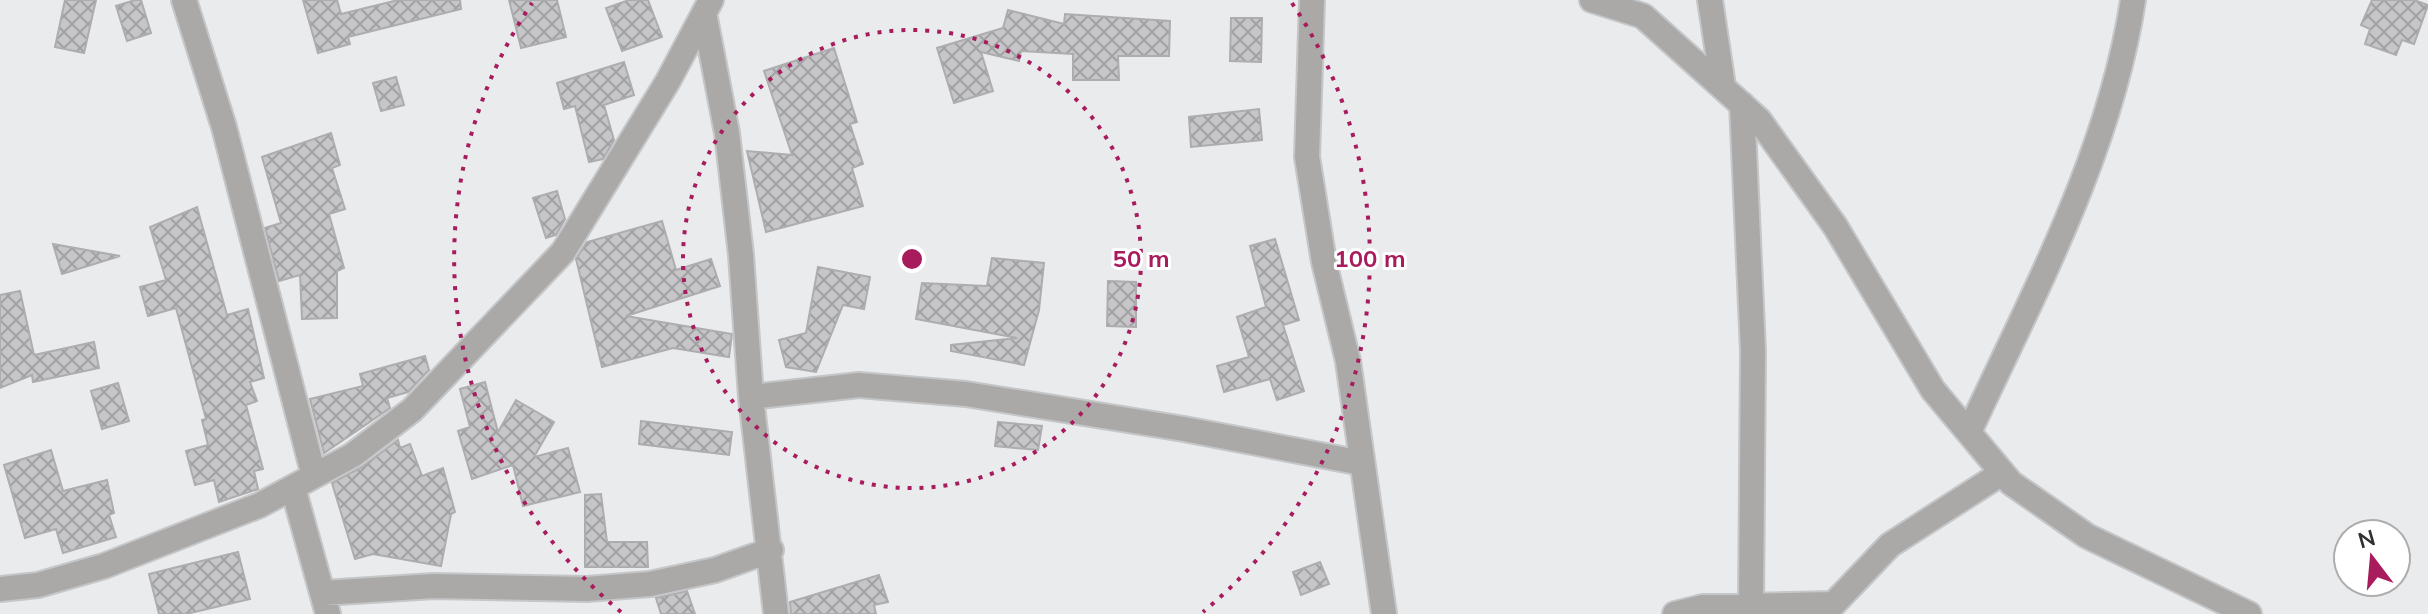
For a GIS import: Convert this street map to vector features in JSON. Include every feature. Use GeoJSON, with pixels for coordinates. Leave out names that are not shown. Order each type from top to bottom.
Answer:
{"type":"FeatureCollection","features":[{"type":"Feature","properties":{"kind":"street"},"geometry":{"type":"LineString","coordinates":[[184,0],[224,127],[303,482],[326,604],[434,586],[587,589],[650,584],[715,570],[771,550]]}},
{"type":"Feature","properties":{"kind":"street"},"geometry":{"type":"LineString","coordinates":[[1312,0],[1307,157],[1324,262],[1348,361],[1384,614]]}},
{"type":"Feature","properties":{"kind":"street"},"geometry":{"type":"LineString","coordinates":[[1592,0],[1643,16],[1759,120],[1835,226],[1933,390],[2011,483],[2087,536],[2249,614]]}},
{"type":"Feature","properties":{"kind":"street"},"geometry":{"type":"LineString","coordinates":[[1710,0],[1723,86]]}},
{"type":"Feature","properties":{"kind":"street"},"geometry":{"type":"LineString","coordinates":[[1969,432],[2059,241],[2097,140],[2129,32],[2133,0]]}},
{"type":"Feature","properties":{"kind":"street"},"geometry":{"type":"LineString","coordinates":[[0,589],[38,585],[104,566],[260,505],[353,455],[412,410],[563,252],[668,81],[707,7]]}},
{"type":"Feature","properties":{"kind":"street"},"geometry":{"type":"LineString","coordinates":[[707,7],[727,133],[741,255],[751,397],[776,614]]}},
{"type":"Feature","properties":{"kind":"street"},"geometry":{"type":"LineString","coordinates":[[1742,104],[1753,351],[1751,606]]}},
{"type":"Feature","properties":{"kind":"street"},"geometry":{"type":"LineString","coordinates":[[751,397],[859,385],[966,394],[1184,429],[1362,463]]}},
{"type":"Feature","properties":{"kind":"street"},"geometry":{"type":"LineString","coordinates":[[1675,614],[1703,607],[1828,609],[1890,545],[2002,473]]}},
{"type":"Feature","properties":{"kind":"building"},"geometry":{"type":"Polygon","coordinates":[[[65,0],[96,0],[84,53],[55,47],[65,0]]]}},
{"type":"Feature","properties":{"kind":"building"},"geometry":{"type":"Polygon","coordinates":[[[141,0],[151,33],[127,41],[116,6],[141,0]]]}},
{"type":"Feature","properties":{"kind":"building"},"geometry":{"type":"Polygon","coordinates":[[[303,0],[337,0],[341,14],[398,0],[460,0],[461,9],[348,37],[350,44],[318,53],[303,0]]]}},
{"type":"Feature","properties":{"kind":"building"},"geometry":{"type":"Polygon","coordinates":[[[509,0],[557,0],[566,37],[521,48],[509,0]]]}},
{"type":"Feature","properties":{"kind":"building"},"geometry":{"type":"Polygon","coordinates":[[[629,0],[648,0],[662,37],[622,51],[606,8],[629,0]]]}},
{"type":"Feature","properties":{"kind":"building"},"geometry":{"type":"Polygon","coordinates":[[[2372,0],[2414,0],[2428,5],[2414,44],[2402,40],[2396,55],[2365,44],[2370,29],[2361,25],[2372,0]]]}},
{"type":"Feature","properties":{"kind":"building"},"geometry":{"type":"Polygon","coordinates":[[[1008,10],[1064,24],[1065,14],[1170,21],[1169,56],[1118,56],[1119,80],[1073,80],[1073,54],[1021,51],[1019,61],[981,52],[993,91],[954,103],[937,48],[1003,28],[1008,10]]]}},
{"type":"Feature","properties":{"kind":"building"},"geometry":{"type":"Polygon","coordinates":[[[1231,18],[1262,18],[1261,62],[1230,61],[1231,18]]]}},
{"type":"Feature","properties":{"kind":"building"},"geometry":{"type":"Polygon","coordinates":[[[834,48],[857,122],[850,124],[863,164],[852,168],[863,206],[766,232],[747,151],[792,155],[764,71],[834,48]]]}},
{"type":"Feature","properties":{"kind":"building"},"geometry":{"type":"Polygon","coordinates":[[[624,62],[634,95],[604,105],[614,140],[603,159],[589,162],[575,106],[564,109],[557,83],[624,62]]]}},
{"type":"Feature","properties":{"kind":"building"},"geometry":{"type":"Polygon","coordinates":[[[396,77],[404,105],[381,111],[373,83],[396,77]]]}},
{"type":"Feature","properties":{"kind":"building"},"geometry":{"type":"Polygon","coordinates":[[[1259,109],[1262,140],[1191,147],[1189,117],[1259,109]]]}},
{"type":"Feature","properties":{"kind":"building"},"geometry":{"type":"Polygon","coordinates":[[[331,133],[340,165],[332,168],[345,209],[329,214],[344,268],[337,271],[337,318],[302,319],[300,275],[279,281],[265,228],[281,223],[262,157],[331,133]]]}},
{"type":"Feature","properties":{"kind":"building"},"geometry":{"type":"Polygon","coordinates":[[[557,191],[565,219],[556,235],[546,238],[533,198],[557,191]]]}},
{"type":"Feature","properties":{"kind":"building"},"geometry":{"type":"Polygon","coordinates":[[[197,207],[227,315],[248,309],[264,378],[250,382],[257,401],[246,405],[263,469],[254,471],[258,489],[219,502],[214,480],[195,485],[186,451],[208,445],[202,420],[206,419],[176,308],[148,316],[140,287],[166,280],[150,227],[197,207]]]}},
{"type":"Feature","properties":{"kind":"building"},"geometry":{"type":"Polygon","coordinates":[[[662,221],[676,270],[711,259],[720,286],[626,316],[732,334],[729,357],[673,348],[602,367],[576,259],[587,242],[662,221]]]}},
{"type":"Feature","properties":{"kind":"building"},"geometry":{"type":"Polygon","coordinates":[[[1275,239],[1299,320],[1283,325],[1304,391],[1277,400],[1270,379],[1224,392],[1217,366],[1249,357],[1237,317],[1266,307],[1250,246],[1275,239]]]}},
{"type":"Feature","properties":{"kind":"building"},"geometry":{"type":"Polygon","coordinates":[[[53,244],[120,256],[62,274],[53,244]]]}},
{"type":"Feature","properties":{"kind":"building"},"geometry":{"type":"Polygon","coordinates":[[[992,258],[1044,263],[1039,310],[1024,365],[951,351],[951,345],[1017,338],[916,319],[922,283],[987,286],[992,258]]]}},
{"type":"Feature","properties":{"kind":"building"},"geometry":{"type":"Polygon","coordinates":[[[818,267],[870,277],[864,309],[843,305],[816,372],[786,367],[779,340],[806,333],[818,267]]]}},
{"type":"Feature","properties":{"kind":"building"},"geometry":{"type":"Polygon","coordinates":[[[1108,281],[1136,282],[1136,327],[1107,326],[1108,281]]]}},
{"type":"Feature","properties":{"kind":"building"},"geometry":{"type":"Polygon","coordinates":[[[20,291],[34,355],[94,342],[99,368],[33,382],[32,375],[0,388],[0,295],[20,291]]]}},
{"type":"Feature","properties":{"kind":"building"},"geometry":{"type":"Polygon","coordinates":[[[425,356],[429,370],[408,392],[387,398],[390,408],[324,453],[310,399],[363,386],[360,374],[425,356]]]}},
{"type":"Feature","properties":{"kind":"building"},"geometry":{"type":"Polygon","coordinates":[[[485,382],[498,432],[516,400],[554,422],[534,457],[568,448],[580,492],[523,506],[513,465],[472,479],[458,431],[470,427],[460,389],[485,382]]]}},
{"type":"Feature","properties":{"kind":"building"},"geometry":{"type":"Polygon","coordinates":[[[118,383],[129,421],[102,429],[91,391],[118,383]]]}},
{"type":"Feature","properties":{"kind":"building"},"geometry":{"type":"Polygon","coordinates":[[[641,421],[732,432],[729,455],[639,444],[641,421]]]}},
{"type":"Feature","properties":{"kind":"building"},"geometry":{"type":"Polygon","coordinates":[[[998,422],[1042,426],[1038,450],[995,446],[998,422]]]}},
{"type":"Feature","properties":{"kind":"building"},"geometry":{"type":"Polygon","coordinates":[[[398,440],[400,448],[410,444],[422,476],[443,468],[455,512],[451,514],[441,566],[373,554],[355,559],[332,483],[362,467],[398,440]]]}},
{"type":"Feature","properties":{"kind":"building"},"geometry":{"type":"Polygon","coordinates":[[[51,450],[63,491],[107,480],[114,513],[109,515],[116,537],[63,553],[56,529],[25,538],[4,465],[51,450]]]}},
{"type":"Feature","properties":{"kind":"building"},"geometry":{"type":"Polygon","coordinates":[[[601,494],[607,542],[647,542],[648,567],[585,567],[585,495],[601,494]]]}},
{"type":"Feature","properties":{"kind":"building"},"geometry":{"type":"Polygon","coordinates":[[[238,552],[250,599],[186,614],[159,614],[149,574],[238,552]]]}},
{"type":"Feature","properties":{"kind":"building"},"geometry":{"type":"Polygon","coordinates":[[[1320,562],[1329,584],[1301,595],[1293,572],[1320,562]]]}},
{"type":"Feature","properties":{"kind":"building"},"geometry":{"type":"Polygon","coordinates":[[[879,575],[888,602],[874,605],[876,614],[791,614],[790,602],[879,575]]]}},
{"type":"Feature","properties":{"kind":"building"},"geometry":{"type":"Polygon","coordinates":[[[687,591],[695,614],[661,614],[656,598],[687,591]]]}}]}
